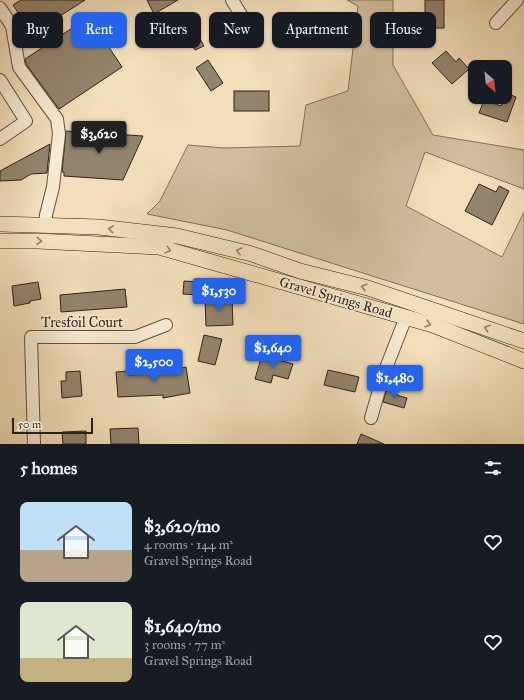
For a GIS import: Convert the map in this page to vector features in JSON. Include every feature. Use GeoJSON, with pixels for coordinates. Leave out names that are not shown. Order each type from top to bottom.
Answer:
{"type":"FeatureCollection","features":[{"type":"Feature","properties":{"kind":"main road","name":"Gravel Springs Road"},"geometry":{"type":"LineString","coordinates":[[0,224],[99,227],[177,236],[252,254],[300,271],[368,288],[524,341]]}},
{"type":"Feature","properties":{"kind":"main road","name":"Gravel Springs Road"},"geometry":{"type":"LineString","coordinates":[[0,241],[37,241],[159,247],[433,325],[524,361]]}},
{"type":"Feature","properties":{"kind":"street"},"geometry":{"type":"LineString","coordinates":[[232,0],[239,12]]}},
{"type":"Feature","properties":{"kind":"street"},"geometry":{"type":"LineString","coordinates":[[496,23],[517,0]]}},
{"type":"Feature","properties":{"kind":"street"},"geometry":{"type":"LineString","coordinates":[[0,8],[12,26],[19,67],[57,119],[59,134],[53,187],[46,215],[45,226]]}},
{"type":"Feature","properties":{"kind":"street"},"geometry":{"type":"LineString","coordinates":[[0,80],[26,121],[0,139]]}},
{"type":"Feature","properties":{"kind":"street"},"geometry":{"type":"LineString","coordinates":[[371,418],[384,373],[406,317]]}},
{"type":"Feature","properties":{"kind":"street","name":"Tresfoil Court"},"geometry":{"type":"LineString","coordinates":[[34,444],[31,337],[135,337],[166,326]]}},
{"type":"Feature","properties":{"kind":"shaded area"},"geometry":{"type":"Polygon","coordinates":[[[347,0],[393,0],[393,12],[370,12],[370,48],[393,48],[393,65],[433,135],[524,150],[524,189],[425,152],[406,206],[502,257],[524,212],[524,324],[227,230],[147,214],[160,201],[188,145],[224,148],[300,146],[306,105],[348,91],[353,48],[362,48],[362,12],[357,12],[358,6],[347,0]]]}},
{"type":"Feature","properties":{"kind":"building"},"geometry":{"type":"Polygon","coordinates":[[[21,0],[85,0],[63,14],[63,12],[18,12],[13,5],[21,0]]]}},
{"type":"Feature","properties":{"kind":"building"},"geometry":{"type":"Polygon","coordinates":[[[147,0],[178,0],[157,12],[153,12],[147,0]]]}},
{"type":"Feature","properties":{"kind":"building"},"geometry":{"type":"Polygon","coordinates":[[[425,0],[444,0],[444,28],[436,28],[436,12],[425,12],[425,0]]]}},
{"type":"Feature","properties":{"kind":"building"},"geometry":{"type":"Polygon","coordinates":[[[71,29],[71,48],[109,48],[122,67],[59,109],[26,64],[25,59],[42,48],[63,48],[63,34],[71,29]]]}},
{"type":"Feature","properties":{"kind":"building"},"geometry":{"type":"Polygon","coordinates":[[[446,51],[456,62],[459,58],[468,70],[452,84],[432,63],[446,51]]]}},
{"type":"Feature","properties":{"kind":"building"},"geometry":{"type":"Polygon","coordinates":[[[208,60],[223,83],[211,91],[196,68],[208,60]]]}},
{"type":"Feature","properties":{"kind":"building"},"geometry":{"type":"Polygon","coordinates":[[[234,91],[269,91],[269,111],[234,111],[234,91]]]}},
{"type":"Feature","properties":{"kind":"building"},"geometry":{"type":"Polygon","coordinates":[[[512,95],[516,97],[507,122],[479,113],[482,104],[495,104],[501,106],[502,104],[512,104],[512,95]]]}},
{"type":"Feature","properties":{"kind":"building"},"geometry":{"type":"Polygon","coordinates":[[[66,131],[143,136],[123,180],[64,176],[64,172],[62,172],[66,131]]]}},
{"type":"Feature","properties":{"kind":"building"},"geometry":{"type":"Polygon","coordinates":[[[50,144],[47,173],[31,174],[21,180],[0,181],[0,171],[50,144]]]}},
{"type":"Feature","properties":{"kind":"building"},"geometry":{"type":"Polygon","coordinates":[[[479,184],[496,192],[499,186],[509,191],[492,225],[465,211],[479,184]]]}},
{"type":"Feature","properties":{"kind":"building"},"geometry":{"type":"Polygon","coordinates":[[[184,281],[201,282],[200,295],[183,294],[184,281]]]}},
{"type":"Feature","properties":{"kind":"building"},"geometry":{"type":"Polygon","coordinates":[[[38,282],[41,299],[14,306],[12,286],[38,282]]]}},
{"type":"Feature","properties":{"kind":"building"},"geometry":{"type":"Polygon","coordinates":[[[125,289],[127,307],[61,312],[60,295],[125,289]]]}},
{"type":"Feature","properties":{"kind":"building"},"geometry":{"type":"Polygon","coordinates":[[[232,298],[233,325],[206,326],[205,299],[232,298]]]}},
{"type":"Feature","properties":{"kind":"building"},"geometry":{"type":"Polygon","coordinates":[[[204,335],[222,339],[215,365],[198,361],[204,335]]]}},
{"type":"Feature","properties":{"kind":"building"},"geometry":{"type":"Polygon","coordinates":[[[262,355],[293,364],[288,379],[273,375],[271,383],[255,379],[262,355]]]}},
{"type":"Feature","properties":{"kind":"building"},"geometry":{"type":"Polygon","coordinates":[[[172,367],[173,370],[186,367],[190,393],[163,398],[163,395],[118,397],[116,372],[129,371],[129,375],[159,373],[159,369],[172,367]]]}},
{"type":"Feature","properties":{"kind":"building"},"geometry":{"type":"Polygon","coordinates":[[[328,370],[359,377],[355,392],[324,385],[328,370]]]}},
{"type":"Feature","properties":{"kind":"building"},"geometry":{"type":"Polygon","coordinates":[[[80,371],[82,396],[62,398],[61,381],[66,381],[66,372],[80,371]]]}},
{"type":"Feature","properties":{"kind":"building"},"geometry":{"type":"Polygon","coordinates":[[[387,389],[397,392],[396,395],[407,398],[404,408],[383,402],[387,389]]]}},
{"type":"Feature","properties":{"kind":"building"},"geometry":{"type":"Polygon","coordinates":[[[138,428],[139,444],[111,444],[110,429],[138,428]]]}},
{"type":"Feature","properties":{"kind":"building"},"geometry":{"type":"Polygon","coordinates":[[[86,431],[86,444],[63,444],[62,432],[86,431]]]}},
{"type":"Feature","properties":{"kind":"building"},"geometry":{"type":"Polygon","coordinates":[[[361,434],[384,444],[357,444],[361,434]]]}}]}
